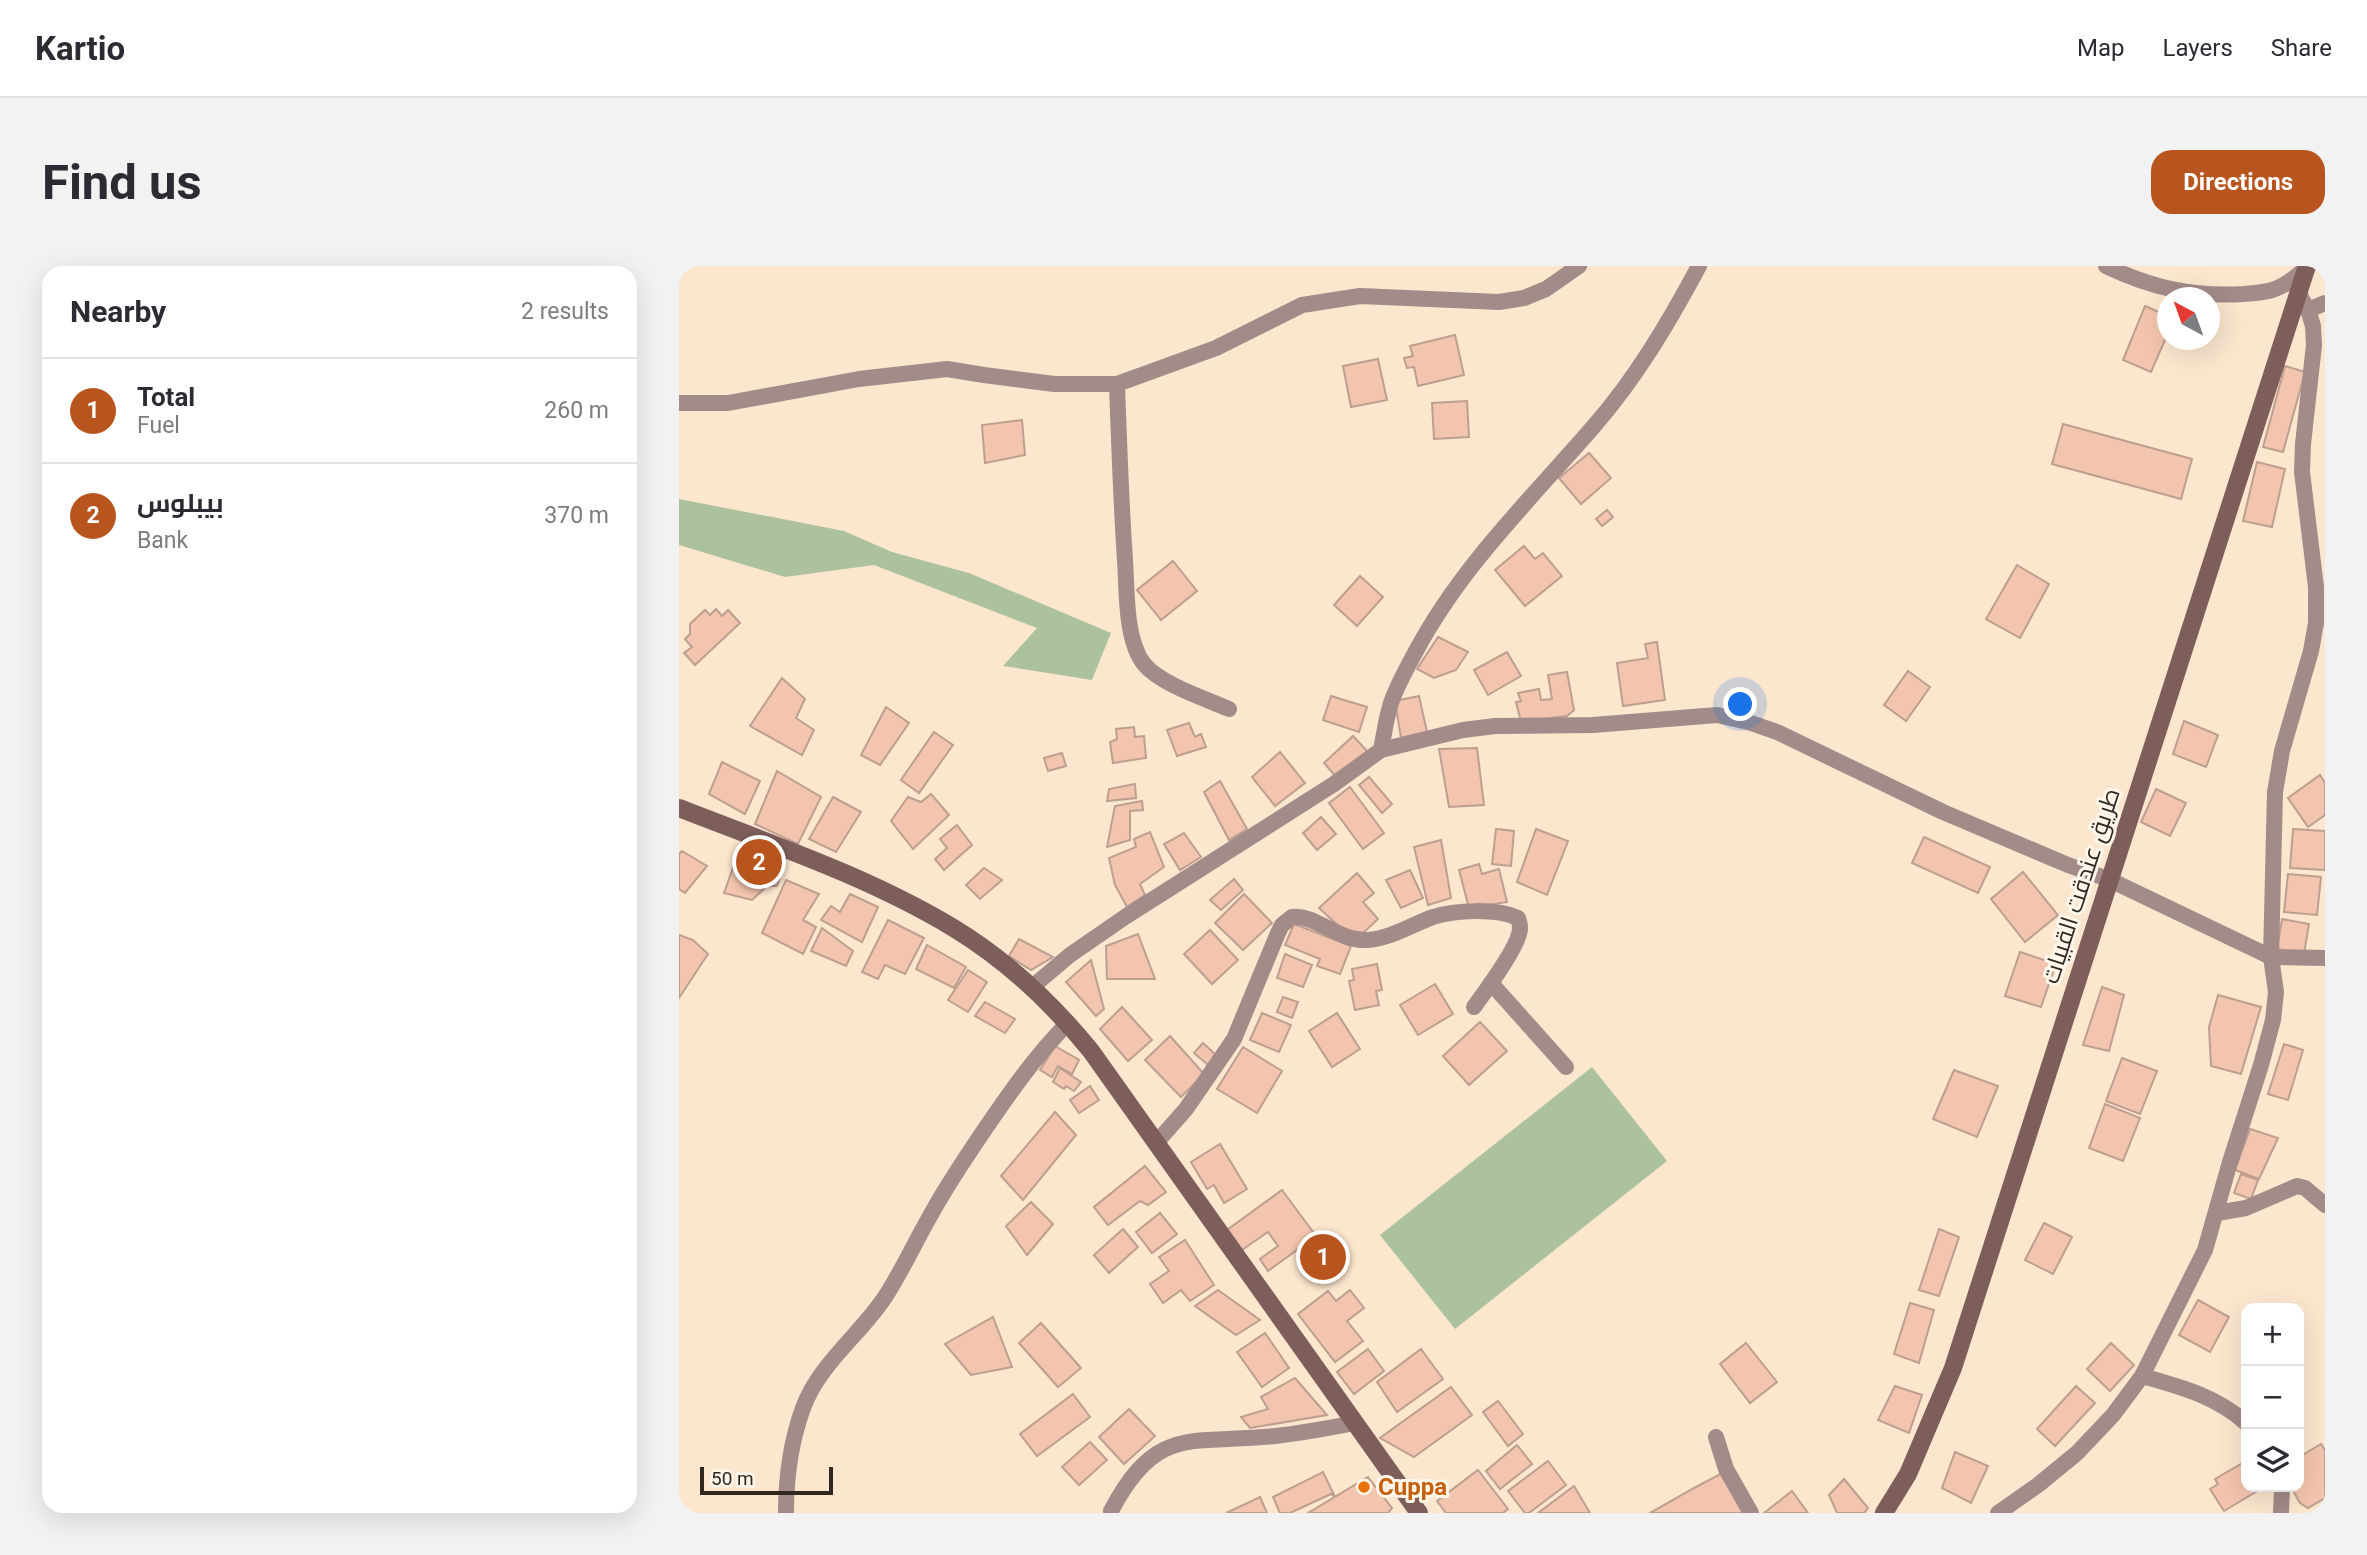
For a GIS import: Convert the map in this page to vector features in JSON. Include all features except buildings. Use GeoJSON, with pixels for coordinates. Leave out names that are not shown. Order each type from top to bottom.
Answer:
{"type":"FeatureCollection","features":[{"type":"Feature","properties":{"kind":"main road","name":"طريق عندقت القبيات"},"geometry":{"type":"LineString","coordinates":[[1884,1513],[1909,1474],[1953,1368],[2108,879],[2307,267]]}},
{"type":"Feature","properties":{"kind":"main road"},"geometry":{"type":"LineString","coordinates":[[679,808],[875,886],[953,928],[1032,987],[1091,1051],[1419,1513]]}},
{"type":"Feature","properties":{"kind":"street"},"geometry":{"type":"LineString","coordinates":[[679,403],[728,403],[859,379],[947,369],[1054,384],[1117,384],[1216,348],[1302,305],[1360,296],[1500,302],[1524,298],[1546,289],[1579,266]]}},
{"type":"Feature","properties":{"kind":"street"},"geometry":{"type":"LineString","coordinates":[[1381,750],[1390,705],[1398,685],[1445,601],[1511,518],[1616,399],[1654,345],[1699,266]]}},
{"type":"Feature","properties":{"kind":"street"},"geometry":{"type":"LineString","coordinates":[[2106,266],[2160,288],[2195,294],[2228,295],[2276,289],[2307,267]]}},
{"type":"Feature","properties":{"kind":"street"},"geometry":{"type":"LineString","coordinates":[[1998,1513],[2077,1453],[2113,1415],[2142,1376],[2206,1250],[2273,1020],[2276,992],[2271,957],[2275,792],[2282,751],[2311,651],[2316,623],[2316,587],[2302,472],[2314,345],[2313,326],[2298,292]]}},
{"type":"Feature","properties":{"kind":"street"},"geometry":{"type":"LineString","coordinates":[[2308,310],[2325,303]]}},
{"type":"Feature","properties":{"kind":"street"},"geometry":{"type":"LineString","coordinates":[[1117,384],[1129,618],[1138,651],[1144,664],[1155,673],[1229,709]]}},
{"type":"Feature","properties":{"kind":"street"},"geometry":{"type":"LineString","coordinates":[[1032,987],[1070,955],[1125,917],[1334,784],[1381,750],[1463,730],[1495,726],[1593,725],[1717,715],[1777,732],[1943,812],[2108,879],[2271,957],[2325,958]]}},
{"type":"Feature","properties":{"kind":"street"},"geometry":{"type":"LineString","coordinates":[[1156,1143],[1186,1109],[1234,1039],[1278,933],[1282,925],[1293,917],[1304,917],[1350,939],[1365,940],[1395,935],[1436,916],[1484,912],[1508,913],[1518,918],[1520,932],[1491,983],[1473,1007]]}},
{"type":"Feature","properties":{"kind":"street"},"geometry":{"type":"LineString","coordinates":[[1491,983],[1566,1067]]}},
{"type":"Feature","properties":{"kind":"street"},"geometry":{"type":"LineString","coordinates":[[786,1513],[788,1474],[795,1438],[803,1408],[814,1385],[883,1300],[957,1171],[1030,1066],[1068,1023]]}},
{"type":"Feature","properties":{"kind":"street"},"geometry":{"type":"LineString","coordinates":[[2217,1213],[2246,1208],[2297,1186],[2302,1186],[2325,1205]]}},
{"type":"Feature","properties":{"kind":"street"},"geometry":{"type":"LineString","coordinates":[[2142,1376],[2207,1396],[2241,1419]]}},
{"type":"Feature","properties":{"kind":"street"},"geometry":{"type":"LineString","coordinates":[[1111,1511],[1132,1476],[1160,1451],[1178,1443],[1199,1439],[1274,1437],[1355,1423]]}},
{"type":"Feature","properties":{"kind":"street"},"geometry":{"type":"LineString","coordinates":[[1716,1437],[1726,1469],[1751,1513]]}},
{"type":"Feature","properties":{"kind":"street"},"geometry":{"type":"LineString","coordinates":[[2281,1513],[2282,1492]]}},
{"type":"Feature","properties":{"kind":"green space"},"geometry":{"type":"Polygon","coordinates":[[[679,499],[844,531],[892,552],[969,573],[1111,633],[1092,680],[1003,666],[1037,628],[874,565],[785,577],[679,545],[679,499]]]}},
{"type":"Feature","properties":{"kind":"green space"},"geometry":{"type":"Polygon","coordinates":[[[1592,1067],[1667,1161],[1455,1329],[1380,1235],[1592,1067]]]}},
{"type":"Feature","properties":{"kind":"place","name":"بيبلوس"},"geometry":{"type":"Point","coordinates":[759,862]}},
{"type":"Feature","properties":{"kind":"place","name":"Total"},"geometry":{"type":"Point","coordinates":[1323,1257]}},
{"type":"Feature","properties":{"kind":"place","name":"Cuppa"},"geometry":{"type":"Point","coordinates":[1364,1487]}}]}
